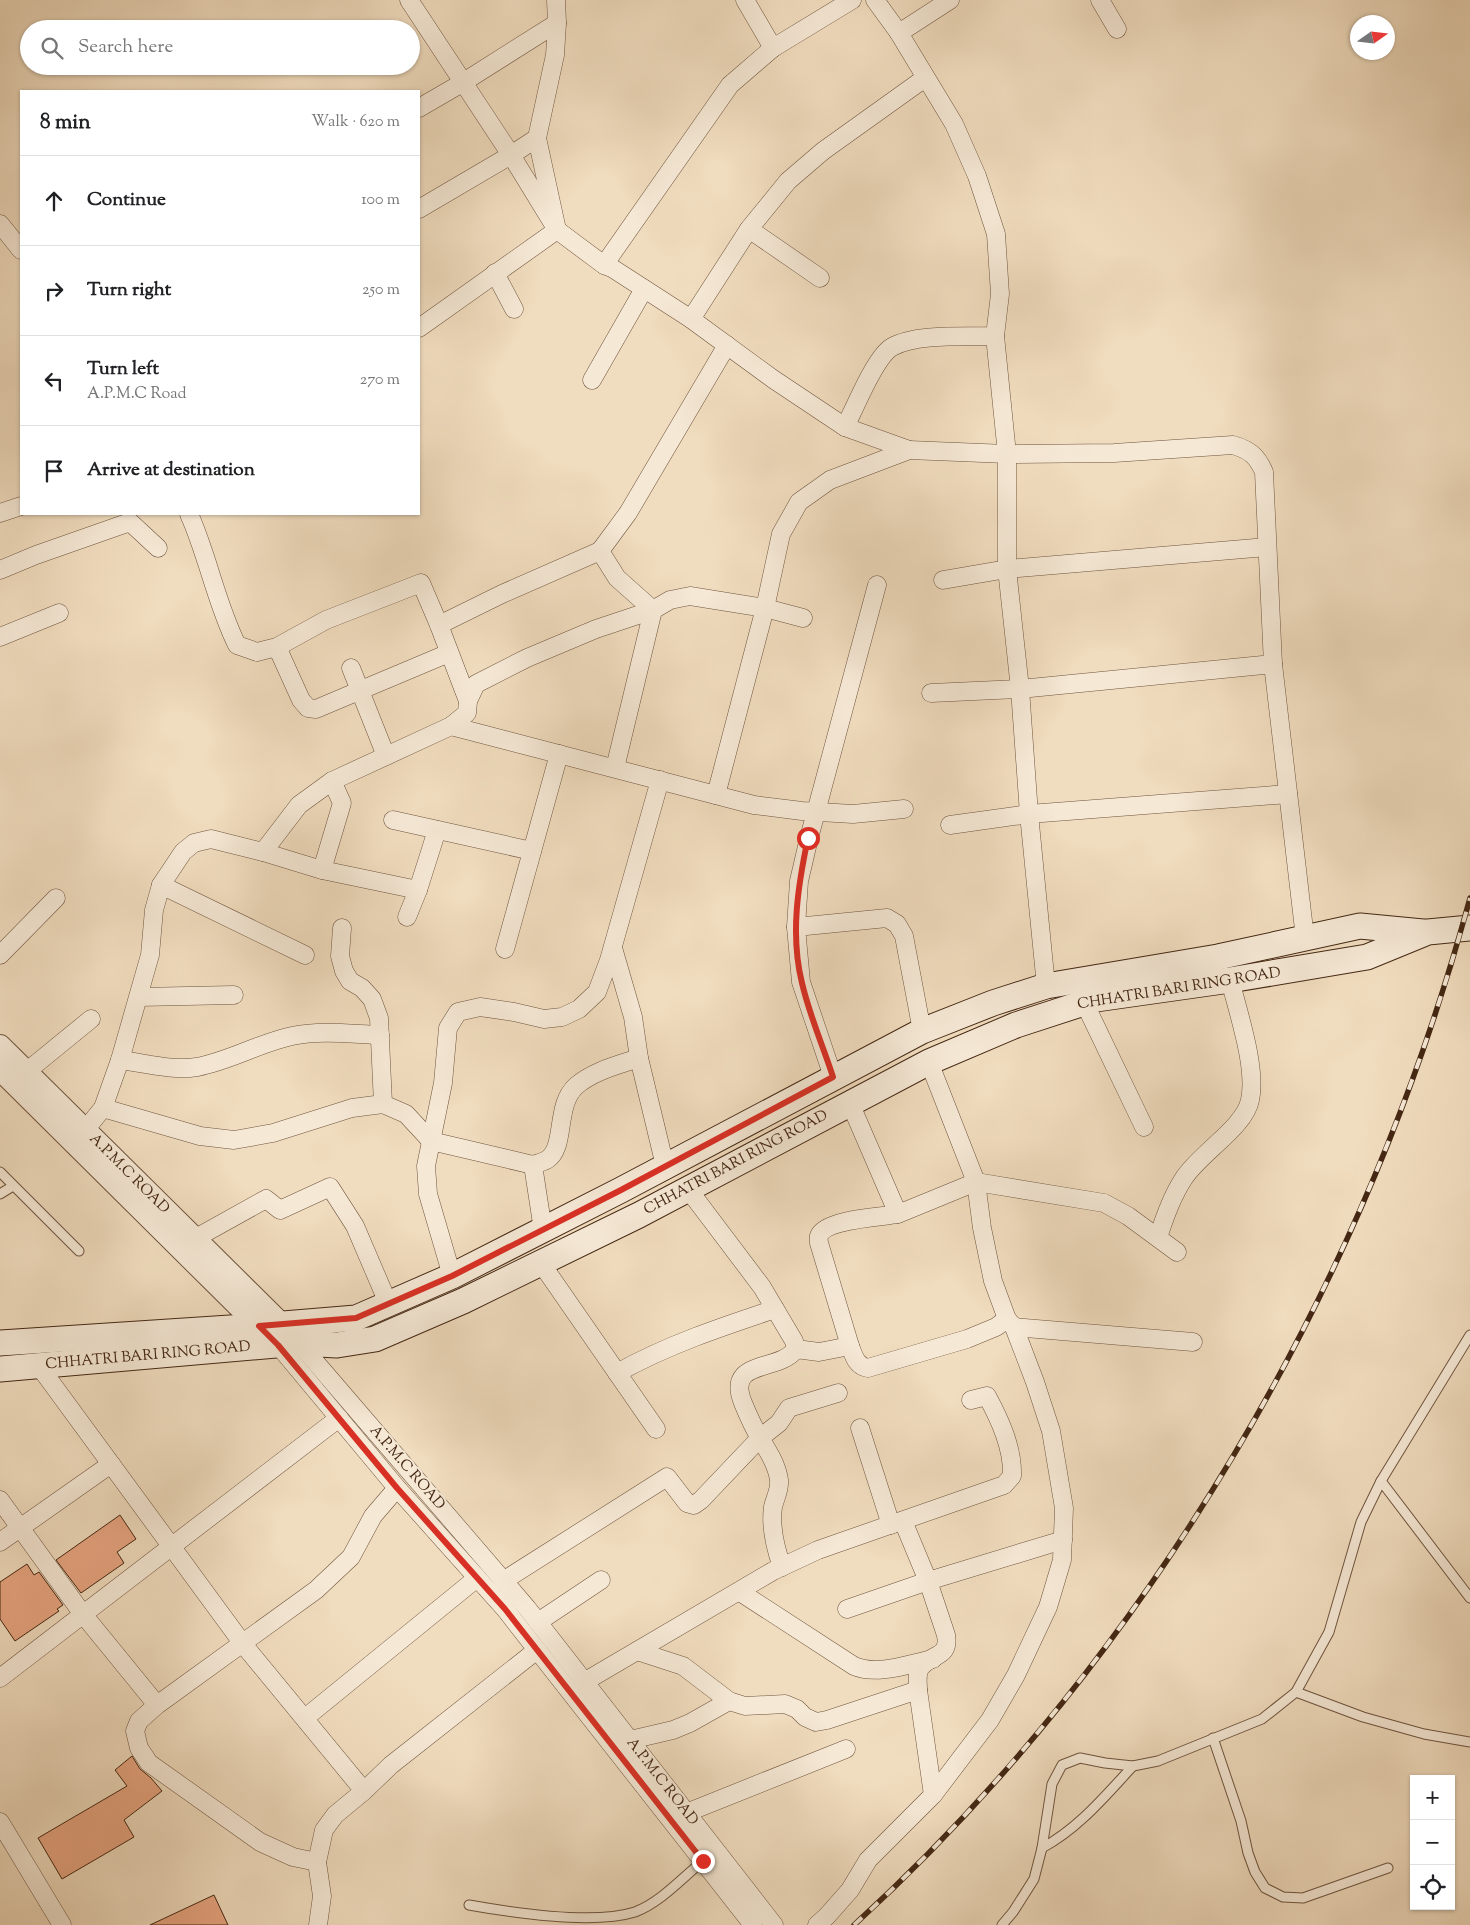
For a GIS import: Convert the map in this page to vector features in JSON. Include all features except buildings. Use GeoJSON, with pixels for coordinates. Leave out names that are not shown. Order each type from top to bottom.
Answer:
{"type":"FeatureCollection","features":[{"type":"Feature","properties":{"kind":"main road"},"geometry":{"type":"LineString","coordinates":[[0,1342],[279,1334],[356,1318],[452,1276],[543,1230],[922,1031],[993,1003],[1046,986],[1218,957],[1360,926],[1428,932]]}},
{"type":"Feature","properties":{"kind":"main road","name":"CHHATRI BARI RING ROAD"},"geometry":{"type":"LineString","coordinates":[[0,1369],[39,1366],[279,1334],[337,1345],[375,1339],[463,1301],[541,1263],[688,1189],[929,1062],[1016,1025],[1084,1002],[1367,957],[1428,932],[1470,928]]}},
{"type":"Feature","properties":{"kind":"street"},"geometry":{"type":"LineString","coordinates":[[409,0],[511,155],[557,230],[604,265],[612,268],[691,319],[773,379],[845,427],[909,450],[1007,454],[1114,453],[1233,446],[1248,450],[1258,458],[1264,472],[1272,664],[1305,938]]}},
{"type":"Feature","properties":{"kind":"street"},"geometry":{"type":"LineString","coordinates":[[556,0],[555,55],[537,138],[557,230]]}},
{"type":"Feature","properties":{"kind":"street"},"geometry":{"type":"LineString","coordinates":[[745,0],[774,48]]}},
{"type":"Feature","properties":{"kind":"street"},"geometry":{"type":"LineString","coordinates":[[604,265],[730,85],[774,48],[852,0]]}},
{"type":"Feature","properties":{"kind":"street"},"geometry":{"type":"LineString","coordinates":[[875,0],[899,33],[954,124],[977,176],[996,234],[1000,294],[995,336],[1007,454],[1007,570],[1020,689],[1029,814],[1046,986]]}},
{"type":"Feature","properties":{"kind":"street"},"geometry":{"type":"LineString","coordinates":[[899,33],[950,0]]}},
{"type":"Feature","properties":{"kind":"street"},"geometry":{"type":"LineString","coordinates":[[1100,0],[1117,29]]}},
{"type":"Feature","properties":{"kind":"street"},"geometry":{"type":"LineString","coordinates":[[420,107],[557,23]]}},
{"type":"Feature","properties":{"kind":"street"},"geometry":{"type":"LineString","coordinates":[[691,319],[749,229],[788,181],[823,151],[925,78]]}},
{"type":"Feature","properties":{"kind":"street"},"geometry":{"type":"LineString","coordinates":[[420,208],[537,138]]}},
{"type":"Feature","properties":{"kind":"street"},"geometry":{"type":"LineString","coordinates":[[0,224],[20,249]]}},
{"type":"Feature","properties":{"kind":"street"},"geometry":{"type":"LineString","coordinates":[[749,229],[820,278]]}},
{"type":"Feature","properties":{"kind":"street"},"geometry":{"type":"LineString","coordinates":[[420,327],[557,230]]}},
{"type":"Feature","properties":{"kind":"street"},"geometry":{"type":"LineString","coordinates":[[495,273],[514,310]]}},
{"type":"Feature","properties":{"kind":"street"},"geometry":{"type":"LineString","coordinates":[[592,380],[644,289]]}},
{"type":"Feature","properties":{"kind":"street"},"geometry":{"type":"LineString","coordinates":[[845,427],[879,361],[892,348],[916,339],[995,336]]}},
{"type":"Feature","properties":{"kind":"street"},"geometry":{"type":"LineString","coordinates":[[439,625],[502,594],[600,551],[628,513],[727,344]]}},
{"type":"Feature","properties":{"kind":"street"},"geometry":{"type":"LineString","coordinates":[[716,795],[765,608],[781,534],[800,502],[830,480],[909,450]]}},
{"type":"Feature","properties":{"kind":"street"},"geometry":{"type":"LineString","coordinates":[[0,513],[20,506]]}},
{"type":"Feature","properties":{"kind":"street"},"geometry":{"type":"LineString","coordinates":[[189,515],[211,573],[225,622],[237,645],[257,652],[277,646],[326,620],[421,583],[468,701]]}},
{"type":"Feature","properties":{"kind":"street"},"geometry":{"type":"LineString","coordinates":[[0,570],[36,554],[130,522],[158,548]]}},
{"type":"Feature","properties":{"kind":"street"},"geometry":{"type":"LineString","coordinates":[[943,580],[1007,570],[1267,547]]}},
{"type":"Feature","properties":{"kind":"street"},"geometry":{"type":"LineString","coordinates":[[600,551],[617,578],[653,610]]}},
{"type":"Feature","properties":{"kind":"street"},"geometry":{"type":"LineString","coordinates":[[833,1077],[802,982],[796,926],[799,881],[877,585]]}},
{"type":"Feature","properties":{"kind":"street"},"geometry":{"type":"LineString","coordinates":[[263,852],[299,805],[332,781],[451,726],[467,713],[468,701],[476,684],[527,658],[596,629],[653,610],[670,600],[690,596],[765,608],[803,618]]}},
{"type":"Feature","properties":{"kind":"street"},"geometry":{"type":"LineString","coordinates":[[615,768],[653,610]]}},
{"type":"Feature","properties":{"kind":"street"},"geometry":{"type":"LineString","coordinates":[[0,637],[59,613]]}},
{"type":"Feature","properties":{"kind":"street"},"geometry":{"type":"LineString","coordinates":[[277,646],[301,700],[308,708],[323,708],[449,652]]}},
{"type":"Feature","properties":{"kind":"street"},"geometry":{"type":"LineString","coordinates":[[931,693],[1020,689],[1272,664]]}},
{"type":"Feature","properties":{"kind":"street"},"geometry":{"type":"LineString","coordinates":[[351,668],[386,756]]}},
{"type":"Feature","properties":{"kind":"street"},"geometry":{"type":"LineString","coordinates":[[451,726],[716,795],[775,808],[802,812],[816,811],[853,814],[904,810]]}},
{"type":"Feature","properties":{"kind":"street"},"geometry":{"type":"LineString","coordinates":[[505,949],[559,754]]}},
{"type":"Feature","properties":{"kind":"street"},"geometry":{"type":"LineString","coordinates":[[452,1276],[428,1194],[426,1166],[443,1083],[448,1028],[458,1012],[480,1007],[514,1012],[544,1020],[562,1017],[579,1009],[597,992],[613,948],[660,780]]}},
{"type":"Feature","properties":{"kind":"street"},"geometry":{"type":"LineString","coordinates":[[322,870],[342,803],[332,781]]}},
{"type":"Feature","properties":{"kind":"street"},"geometry":{"type":"LineString","coordinates":[[950,825],[1029,814],[1288,794]]}},
{"type":"Feature","properties":{"kind":"street"},"geometry":{"type":"LineString","coordinates":[[393,820],[532,851]]}},
{"type":"Feature","properties":{"kind":"street"},"geometry":{"type":"LineString","coordinates":[[407,917],[418,890],[437,830]]}},
{"type":"Feature","properties":{"kind":"street"},"geometry":{"type":"LineString","coordinates":[[85,1130],[103,1108],[120,1060],[150,955],[154,910],[161,885],[182,852],[194,843],[211,839],[322,870],[418,890]]}},
{"type":"Feature","properties":{"kind":"street"},"geometry":{"type":"LineString","coordinates":[[161,885],[305,955]]}},
{"type":"Feature","properties":{"kind":"street"},"geometry":{"type":"LineString","coordinates":[[0,955],[56,898]]}},
{"type":"Feature","properties":{"kind":"street"},"geometry":{"type":"LineString","coordinates":[[796,926],[887,918],[897,924],[904,936],[922,1031]]}},
{"type":"Feature","properties":{"kind":"street"},"geometry":{"type":"LineString","coordinates":[[342,928],[340,956],[344,971],[350,981],[362,988],[372,999],[379,1018],[383,1104]]}},
{"type":"Feature","properties":{"kind":"street"},"geometry":{"type":"LineString","coordinates":[[613,948],[633,1016],[639,1058],[666,1166]]}},
{"type":"Feature","properties":{"kind":"street"},"geometry":{"type":"LineString","coordinates":[[1158,1237],[1173,1198],[1184,1178],[1204,1154],[1242,1118],[1250,1100],[1251,1077],[1248,1055],[1230,980]]}},
{"type":"Feature","properties":{"kind":"street"},"geometry":{"type":"LineString","coordinates":[[139,997],[234,996]]}},
{"type":"Feature","properties":{"kind":"street"},"geometry":{"type":"LineString","coordinates":[[1084,1002],[1144,1127]]}},
{"type":"Feature","properties":{"kind":"street"},"geometry":{"type":"LineString","coordinates":[[26,1072],[91,1019]]}},
{"type":"Feature","properties":{"kind":"street"},"geometry":{"type":"LineString","coordinates":[[120,1060],[178,1068],[196,1067],[242,1054],[268,1042],[294,1036],[320,1033],[380,1035]]}},
{"type":"Feature","properties":{"kind":"street","name":"A.P.M.C ROAD"},"geometry":{"type":"LineString","coordinates":[[0,1046],[194,1239],[503,1581],[538,1622],[774,1925]]}},
{"type":"Feature","properties":{"kind":"street"},"geometry":{"type":"LineString","coordinates":[[103,1108],[200,1136],[234,1140],[273,1133],[352,1108],[383,1104],[406,1114],[431,1141],[533,1165],[548,1160],[556,1148],[562,1112],[575,1087],[593,1075],[639,1058]]}},
{"type":"Feature","properties":{"kind":"street"},"geometry":{"type":"LineString","coordinates":[[816,1925],[828,1916],[850,1890],[868,1860],[933,1795],[990,1720],[1016,1675],[1048,1607],[1062,1560],[1064,1508],[1060,1472],[1051,1431],[1035,1382],[993,1280],[982,1228],[976,1182],[929,1062]]}},
{"type":"Feature","properties":{"kind":"street","name":"A.P.M.C ROAD"},"geometry":{"type":"LineString","coordinates":[[0,1069],[279,1334],[339,1418],[397,1488],[505,1609],[753,1925]]}},
{"type":"Feature","properties":{"kind":"street"},"geometry":{"type":"LineString","coordinates":[[850,1103],[898,1214]]}},
{"type":"Feature","properties":{"kind":"street"},"geometry":{"type":"LineString","coordinates":[[533,1165],[543,1230]]}},
{"type":"Feature","properties":{"kind":"street"},"geometry":{"type":"LineString","coordinates":[[1177,1252],[1128,1216],[1104,1203],[976,1182],[898,1214],[848,1220],[824,1229],[819,1235],[819,1244],[850,1346],[857,1363],[868,1368],[967,1339],[1010,1323],[1193,1342]]}},
{"type":"Feature","properties":{"kind":"street"},"geometry":{"type":"LineString","coordinates":[[194,1239],[266,1199],[280,1210],[330,1187],[355,1226],[388,1303]]}},
{"type":"Feature","properties":{"kind":"street"},"geometry":{"type":"LineString","coordinates":[[688,1189],[745,1263],[794,1341],[796,1349],[791,1356],[747,1372],[739,1381],[739,1392],[754,1429],[772,1461],[779,1481],[774,1505],[772,1530],[782,1567]]}},
{"type":"Feature","properties":{"kind":"street"},"geometry":{"type":"LineString","coordinates":[[541,1263],[656,1429]]}},
{"type":"Feature","properties":{"kind":"street"},"geometry":{"type":"LineString","coordinates":[[617,1373],[645,1358],[695,1336],[775,1309]]}},
{"type":"Feature","properties":{"kind":"street"},"geometry":{"type":"LineString","coordinates":[[796,1349],[819,1352],[850,1346]]}},
{"type":"Feature","properties":{"kind":"street"},"geometry":{"type":"LineString","coordinates":[[39,1366],[243,1644],[364,1790]]}},
{"type":"Feature","properties":{"kind":"street"},"geometry":{"type":"LineString","coordinates":[[503,1581],[667,1477],[687,1503],[694,1505],[760,1438],[779,1423],[789,1408],[838,1393]]}},
{"type":"Feature","properties":{"kind":"street"},"geometry":{"type":"LineString","coordinates":[[584,1682],[782,1567],[818,1550],[1004,1485],[1012,1476],[1013,1466],[1002,1424],[987,1396],[971,1400]]}},
{"type":"Feature","properties":{"kind":"street"},"geometry":{"type":"LineString","coordinates":[[0,1678],[82,1613],[339,1418]]}},
{"type":"Feature","properties":{"kind":"street"},"geometry":{"type":"LineString","coordinates":[[860,1428],[897,1523],[928,1581],[948,1644],[944,1652],[921,1667],[918,1676],[918,1690],[933,1795]]}},
{"type":"Feature","properties":{"kind":"street"},"geometry":{"type":"LineString","coordinates":[[0,1542],[111,1464]]}},
{"type":"Feature","properties":{"kind":"street"},"geometry":{"type":"LineString","coordinates":[[317,1862],[293,1856],[260,1842],[149,1762],[139,1748],[134,1731],[139,1721],[157,1705],[316,1590],[351,1557],[373,1516],[397,1488]]}},
{"type":"Feature","properties":{"kind":"street"},"geometry":{"type":"LineString","coordinates":[[0,1500],[82,1613],[157,1705]]}},
{"type":"Feature","properties":{"kind":"street"},"geometry":{"type":"LineString","coordinates":[[847,1609],[928,1581],[1063,1540]]}},
{"type":"Feature","properties":{"kind":"street"},"geometry":{"type":"LineString","coordinates":[[305,1718],[477,1578]]}},
{"type":"Feature","properties":{"kind":"street"},"geometry":{"type":"LineString","coordinates":[[538,1622],[601,1580]]}},
{"type":"Feature","properties":{"kind":"street"},"geometry":{"type":"LineString","coordinates":[[740,1592],[863,1670],[878,1670],[933,1659]]}},
{"type":"Feature","properties":{"kind":"street"},"geometry":{"type":"LineString","coordinates":[[318,1925],[322,1896],[317,1862],[324,1830],[335,1815],[391,1765],[537,1650]]}},
{"type":"Feature","properties":{"kind":"street"},"geometry":{"type":"LineString","coordinates":[[636,1651],[683,1666],[729,1701],[744,1706],[785,1704],[797,1709],[805,1717],[816,1722],[918,1690]]}},
{"type":"Feature","properties":{"kind":"street"},"geometry":{"type":"LineString","coordinates":[[630,1740],[673,1730],[690,1723],[729,1701]]}},
{"type":"Feature","properties":{"kind":"street"},"geometry":{"type":"LineString","coordinates":[[686,1813],[846,1749]]}},
{"type":"Feature","properties":{"kind":"street"},"geometry":{"type":"LineString","coordinates":[[0,1822],[62,1925]]}},
{"type":"Feature","properties":{"kind":"lane"},"geometry":{"type":"LineString","coordinates":[[0,1172],[79,1251]]}},
{"type":"Feature","properties":{"kind":"lane"},"geometry":{"type":"LineString","coordinates":[[0,1194],[14,1186]]}},
{"type":"Feature","properties":{"kind":"lane"},"geometry":{"type":"LineString","coordinates":[[1002,1925],[1013,1912],[1034,1879],[1042,1848],[1052,1784],[1062,1766],[1080,1758],[1133,1766],[1158,1760],[1262,1719],[1296,1692],[1329,1632],[1361,1522],[1381,1481],[1470,1335]]}},
{"type":"Feature","properties":{"kind":"lane"},"geometry":{"type":"LineString","coordinates":[[1381,1481],[1470,1598]]}},
{"type":"Feature","properties":{"kind":"lane"},"geometry":{"type":"LineString","coordinates":[[1296,1692],[1363,1717],[1424,1734],[1470,1742]]}},
{"type":"Feature","properties":{"kind":"lane"},"geometry":{"type":"LineString","coordinates":[[1213,1738],[1241,1821],[1255,1872],[1265,1888],[1283,1898],[1303,1898],[1388,1868]]}},
{"type":"Feature","properties":{"kind":"lane"},"geometry":{"type":"LineString","coordinates":[[1042,1848],[1059,1839],[1078,1823],[1133,1766]]}},
{"type":"Feature","properties":{"kind":"lane"},"geometry":{"type":"LineString","coordinates":[[469,1905],[562,1918],[593,1920],[616,1918],[636,1911],[654,1901],[703,1861]]}},
{"type":"Feature","properties":{"kind":"railway"},"geometry":{"type":"LineString","coordinates":[[854,1925],[961,1819],[1060,1705],[1152,1583],[1234,1455],[1307,1321],[1372,1183],[1426,1042],[1470,898]]}},
{"type":"Feature","properties":{"kind":"route"},"geometry":{"type":"LineString","coordinates":[[703,1861],[505,1609],[397,1488],[278,1345],[259,1326],[356,1318],[452,1276],[621,1190],[833,1077],[802,982],[798,952],[796,926],[799,881],[808,838]]}}]}
